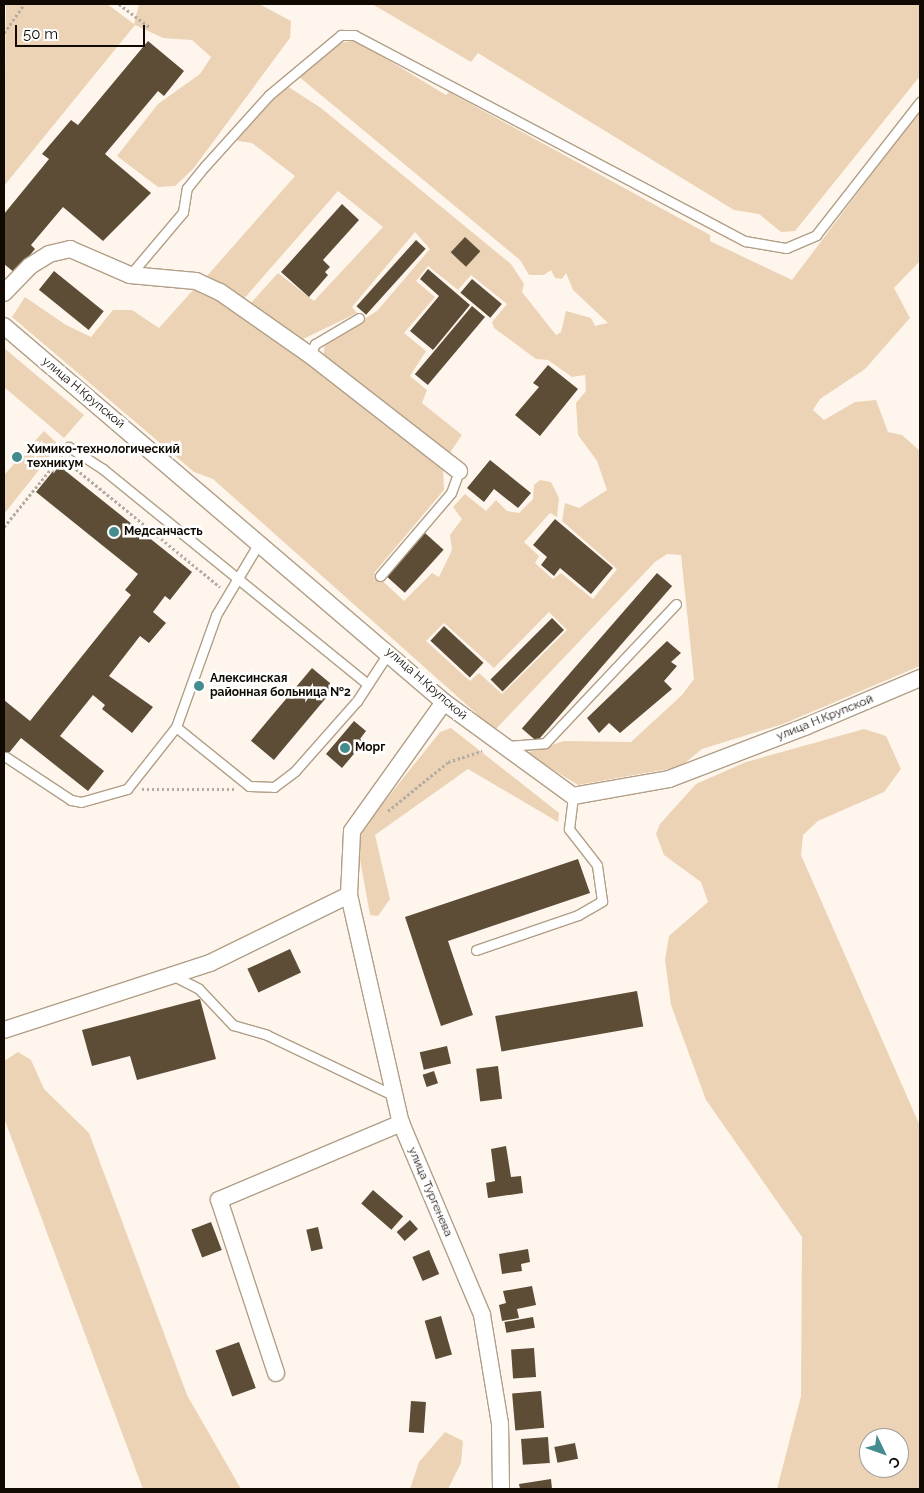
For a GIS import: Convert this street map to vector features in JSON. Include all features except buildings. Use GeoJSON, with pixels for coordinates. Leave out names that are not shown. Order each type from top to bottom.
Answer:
{"type":"FeatureCollection","features":[{"type":"Feature","properties":{"kind":"street"},"geometry":{"type":"LineString","coordinates":[[4,293],[30,266],[49,254],[70,249],[130,275],[196,281],[220,292],[310,355],[459,471]]}},
{"type":"Feature","properties":{"kind":"street","name":"улица Н.Крупской"},"geometry":{"type":"LineString","coordinates":[[4,326],[389,652],[444,702],[501,747],[573,796],[669,778],[807,726],[920,678]]}},
{"type":"Feature","properties":{"kind":"street","name":"улица Тургенева"},"geometry":{"type":"LineString","coordinates":[[444,702],[352,831],[349,896],[401,1123],[482,1315],[500,1424],[501,1489]]}},
{"type":"Feature","properties":{"kind":"street"},"geometry":{"type":"LineString","coordinates":[[4,1030],[210,963],[349,896]]}},
{"type":"Feature","properties":{"kind":"street"},"geometry":{"type":"LineString","coordinates":[[276,1373],[219,1200],[401,1123]]}},
{"type":"Feature","properties":{"kind":"lane"},"geometry":{"type":"LineString","coordinates":[[130,275],[183,212],[188,188],[205,166],[269,95],[341,35],[354,35],[744,241],[786,248],[816,235],[920,102]]}},
{"type":"Feature","properties":{"kind":"lane"},"geometry":{"type":"LineString","coordinates":[[310,355],[315,344],[359,318]]}},
{"type":"Feature","properties":{"kind":"lane"},"geometry":{"type":"LineString","coordinates":[[69,447],[103,469],[236,581],[368,684]]}},
{"type":"Feature","properties":{"kind":"lane"},"geometry":{"type":"LineString","coordinates":[[380,576],[451,493],[459,471]]}},
{"type":"Feature","properties":{"kind":"lane"},"geometry":{"type":"LineString","coordinates":[[6,757],[71,800],[81,802],[127,789],[176,727],[216,615],[260,543]]}},
{"type":"Feature","properties":{"kind":"lane"},"geometry":{"type":"LineString","coordinates":[[501,747],[545,743],[676,604]]}},
{"type":"Feature","properties":{"kind":"lane"},"geometry":{"type":"LineString","coordinates":[[176,727],[237,778],[263,789],[274,787],[295,771],[368,684],[389,652]]}},
{"type":"Feature","properties":{"kind":"lane"},"geometry":{"type":"LineString","coordinates":[[476,950],[578,915],[602,901],[597,865],[569,829],[573,796]]}},
{"type":"Feature","properties":{"kind":"lane"},"geometry":{"type":"LineString","coordinates":[[172,975],[199,989],[233,1025],[268,1035],[395,1096]]}},
{"type":"Feature","properties":{"kind":"path"},"geometry":{"type":"LineString","coordinates":[[4,32],[24,4]]}},
{"type":"Feature","properties":{"kind":"path"},"geometry":{"type":"LineString","coordinates":[[119,4],[150,27]]}},
{"type":"Feature","properties":{"kind":"path"},"geometry":{"type":"LineString","coordinates":[[4,527],[69,447]]}},
{"type":"Feature","properties":{"kind":"path"},"geometry":{"type":"LineString","coordinates":[[61,456],[228,594]]}},
{"type":"Feature","properties":{"kind":"path"},"geometry":{"type":"LineString","coordinates":[[385,813],[448,762],[501,747]]}},
{"type":"Feature","properties":{"kind":"path"},"geometry":{"type":"LineString","coordinates":[[127,789],[263,789]]}},
{"type":"Feature","properties":{"kind":"shaded area"},"geometry":{"type":"Polygon","coordinates":[[[6,4],[107,4],[134,24],[139,4],[259,4],[291,21],[290,38],[193,169],[175,186],[158,187],[117,156],[158,104],[200,74],[211,57],[192,40],[163,38],[135,25],[4,186],[6,4]]]}},
{"type":"Feature","properties":{"kind":"shaded area"},"geometry":{"type":"Polygon","coordinates":[[[372,4],[920,4],[920,76],[795,231],[781,232],[759,214],[734,210],[478,53],[471,62],[372,4]]]}},
{"type":"Feature","properties":{"kind":"shaded area"},"geometry":{"type":"Polygon","coordinates":[[[355,40],[446,95],[449,92],[710,235],[710,241],[792,280],[920,110],[920,261],[894,288],[910,318],[865,369],[820,399],[813,410],[824,420],[855,402],[876,400],[888,432],[902,435],[920,451],[920,666],[783,724],[702,749],[680,767],[578,785],[526,753],[564,741],[631,742],[682,695],[694,679],[681,555],[667,554],[655,562],[495,730],[213,479],[194,472],[12,317],[25,297],[66,325],[91,337],[113,310],[132,310],[159,328],[193,290],[222,303],[310,363],[443,468],[444,490],[374,573],[404,601],[432,573],[439,577],[452,550],[450,535],[462,519],[453,507],[465,494],[486,511],[496,500],[507,511],[519,513],[533,499],[534,485],[540,480],[551,482],[559,498],[557,517],[550,513],[524,542],[539,556],[535,563],[553,579],[561,573],[593,599],[617,569],[562,521],[565,503],[579,508],[607,490],[597,461],[578,435],[576,403],[586,391],[585,375],[572,377],[548,360],[536,359],[494,328],[492,322],[507,304],[471,275],[458,290],[428,266],[416,281],[435,297],[404,333],[426,351],[410,376],[427,390],[422,403],[462,435],[447,457],[323,358],[325,343],[377,311],[430,249],[415,232],[352,307],[357,313],[299,341],[248,306],[278,273],[314,301],[383,227],[338,191],[242,301],[207,276],[295,176],[252,143],[238,141],[238,135],[287,86],[321,108],[511,264],[524,284],[522,292],[556,335],[561,332],[566,311],[591,318],[595,326],[608,323],[573,290],[566,273],[562,279],[555,278],[551,270],[544,275],[529,275],[520,260],[298,76],[341,43],[355,40]],[[549,612],[494,668],[444,623],[426,641],[470,681],[479,673],[502,694],[567,630],[549,612]]]}},
{"type":"Feature","properties":{"kind":"shaded area"},"geometry":{"type":"Polygon","coordinates":[[[4,348],[84,415],[64,438],[4,387],[4,348]]]}},
{"type":"Feature","properties":{"kind":"shaded area"},"geometry":{"type":"Polygon","coordinates":[[[44,431],[59,445],[4,514],[4,475],[44,431]]]}},
{"type":"Feature","properties":{"kind":"shaded area"},"geometry":{"type":"Polygon","coordinates":[[[451,728],[559,813],[558,822],[468,769],[375,835],[390,899],[378,916],[370,915],[356,837],[440,732],[451,728]]]}},
{"type":"Feature","properties":{"kind":"shaded area"},"geometry":{"type":"Polygon","coordinates":[[[864,729],[886,736],[901,769],[884,792],[818,821],[803,835],[801,855],[920,1126],[920,1489],[777,1489],[801,1396],[802,1237],[706,1100],[671,1005],[665,960],[669,936],[708,902],[701,882],[664,855],[656,834],[660,824],[696,784],[746,762],[864,729]]]}},
{"type":"Feature","properties":{"kind":"shaded area"},"geometry":{"type":"Polygon","coordinates":[[[18,1052],[31,1060],[44,1089],[89,1133],[187,1395],[241,1489],[143,1489],[4,1118],[4,1061],[18,1052]]]}},
{"type":"Feature","properties":{"kind":"shaded area"},"geometry":{"type":"Polygon","coordinates":[[[445,1432],[463,1441],[461,1463],[448,1489],[410,1489],[419,1462],[445,1432]]]}},
{"type":"Feature","properties":{"kind":"place","name":"Химико-технологический техникум"},"geometry":{"type":"Point","coordinates":[17,457]}},
{"type":"Feature","properties":{"kind":"place","name":"Медсанчасть"},"geometry":{"type":"Point","coordinates":[114,532]}},
{"type":"Feature","properties":{"kind":"place","name":"Алексинская районная больница №2"},"geometry":{"type":"Point","coordinates":[199,686]}},
{"type":"Feature","properties":{"kind":"place","name":"Морг"},"geometry":{"type":"Point","coordinates":[345,748]}}]}
